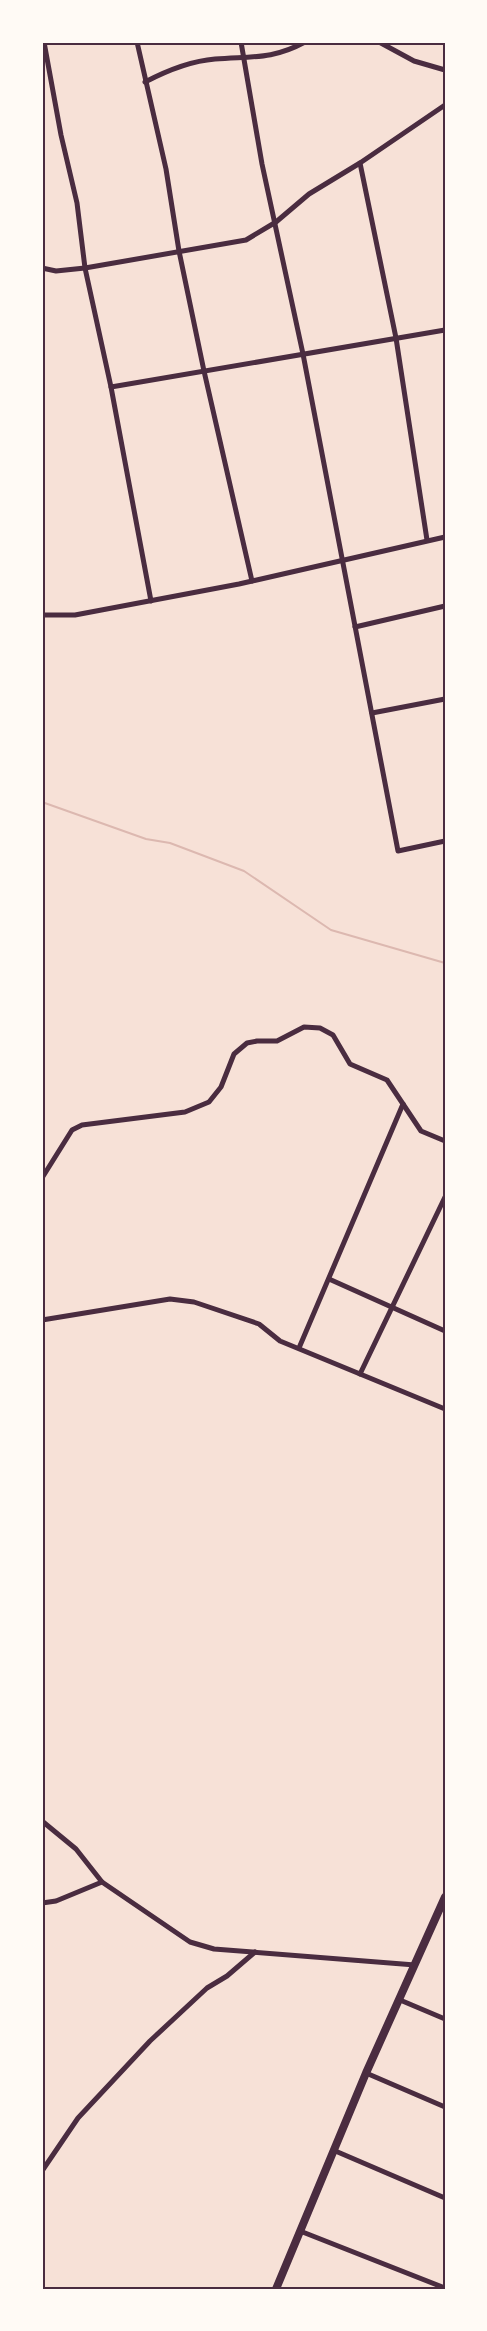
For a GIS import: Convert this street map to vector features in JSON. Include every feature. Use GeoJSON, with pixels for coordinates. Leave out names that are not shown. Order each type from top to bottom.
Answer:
{"type":"FeatureCollection","features":[{"type":"Feature","properties":{"kind":"main road"},"geometry":{"type":"LineString","coordinates":[[278,2288],[333,2150],[445,1897]]}},
{"type":"Feature","properties":{"kind":"street"},"geometry":{"type":"LineString","coordinates":[[44,42],[61,135],[77,203],[85,268],[111,387],[151,601]]}},
{"type":"Feature","properties":{"kind":"street"},"geometry":{"type":"LineString","coordinates":[[137,42],[166,169],[179,251],[204,371],[252,581]]}},
{"type":"Feature","properties":{"kind":"street"},"geometry":{"type":"LineString","coordinates":[[241,42],[262,164],[303,354],[398,851],[445,841]]}},
{"type":"Feature","properties":{"kind":"street"},"geometry":{"type":"LineString","coordinates":[[146,82],[169,69],[185,64],[214,59],[281,54],[305,42]]}},
{"type":"Feature","properties":{"kind":"street"},"geometry":{"type":"LineString","coordinates":[[379,42],[414,61],[445,70]]}},
{"type":"Feature","properties":{"kind":"street"},"geometry":{"type":"LineString","coordinates":[[42,268],[56,271],[85,268],[246,240],[276,222],[309,194],[360,163],[445,105]]}},
{"type":"Feature","properties":{"kind":"street"},"geometry":{"type":"LineString","coordinates":[[360,163],[396,338],[427,540]]}},
{"type":"Feature","properties":{"kind":"street"},"geometry":{"type":"LineString","coordinates":[[111,387],[445,330]]}},
{"type":"Feature","properties":{"kind":"street"},"geometry":{"type":"LineString","coordinates":[[42,615],[75,615],[151,601],[252,581],[445,537]]}},
{"type":"Feature","properties":{"kind":"street"},"geometry":{"type":"LineString","coordinates":[[355,627],[445,606]]}},
{"type":"Feature","properties":{"kind":"street"},"geometry":{"type":"LineString","coordinates":[[372,714],[445,699]]}},
{"type":"Feature","properties":{"kind":"street"},"geometry":{"type":"LineString","coordinates":[[42,1178],[72,1130],[82,1125],[185,1112],[209,1102],[221,1087],[234,1054],[248,1043],[277,1041],[304,1027],[320,1028],[333,1035],[350,1064],[387,1080],[421,1131],[445,1141]]}},
{"type":"Feature","properties":{"kind":"street"},"geometry":{"type":"LineString","coordinates":[[299,1348],[403,1104]]}},
{"type":"Feature","properties":{"kind":"street"},"geometry":{"type":"LineString","coordinates":[[360,1374],[445,1197]]}},
{"type":"Feature","properties":{"kind":"street"},"geometry":{"type":"LineString","coordinates":[[329,1279],[445,1331]]}},
{"type":"Feature","properties":{"kind":"street"},"geometry":{"type":"LineString","coordinates":[[42,1320],[170,1299],[194,1302],[259,1324],[280,1341],[443,1408],[445,1400]]}},
{"type":"Feature","properties":{"kind":"street"},"geometry":{"type":"LineString","coordinates":[[42,1821],[76,1850],[102,1882],[190,1942],[214,1949],[415,1965]]}},
{"type":"Feature","properties":{"kind":"street"},"geometry":{"type":"LineString","coordinates":[[42,1903],[56,1901],[102,1882]]}},
{"type":"Feature","properties":{"kind":"street"},"geometry":{"type":"LineString","coordinates":[[42,2171],[78,2118],[150,2041],[207,1988],[227,1976],[255,1952]]}},
{"type":"Feature","properties":{"kind":"street"},"geometry":{"type":"LineString","coordinates":[[400,2000],[445,2019]]}},
{"type":"Feature","properties":{"kind":"street"},"geometry":{"type":"LineString","coordinates":[[366,2073],[445,2107]]}},
{"type":"Feature","properties":{"kind":"street"},"geometry":{"type":"LineString","coordinates":[[333,2150],[445,2198]]}},
{"type":"Feature","properties":{"kind":"street"},"geometry":{"type":"LineString","coordinates":[[300,2231],[445,2288]]}},
{"type":"Feature","properties":{"kind":"waterway"},"geometry":{"type":"LineString","coordinates":[[42,802],[146,839],[170,843],[244,871],[331,930],[445,963]]}}]}
